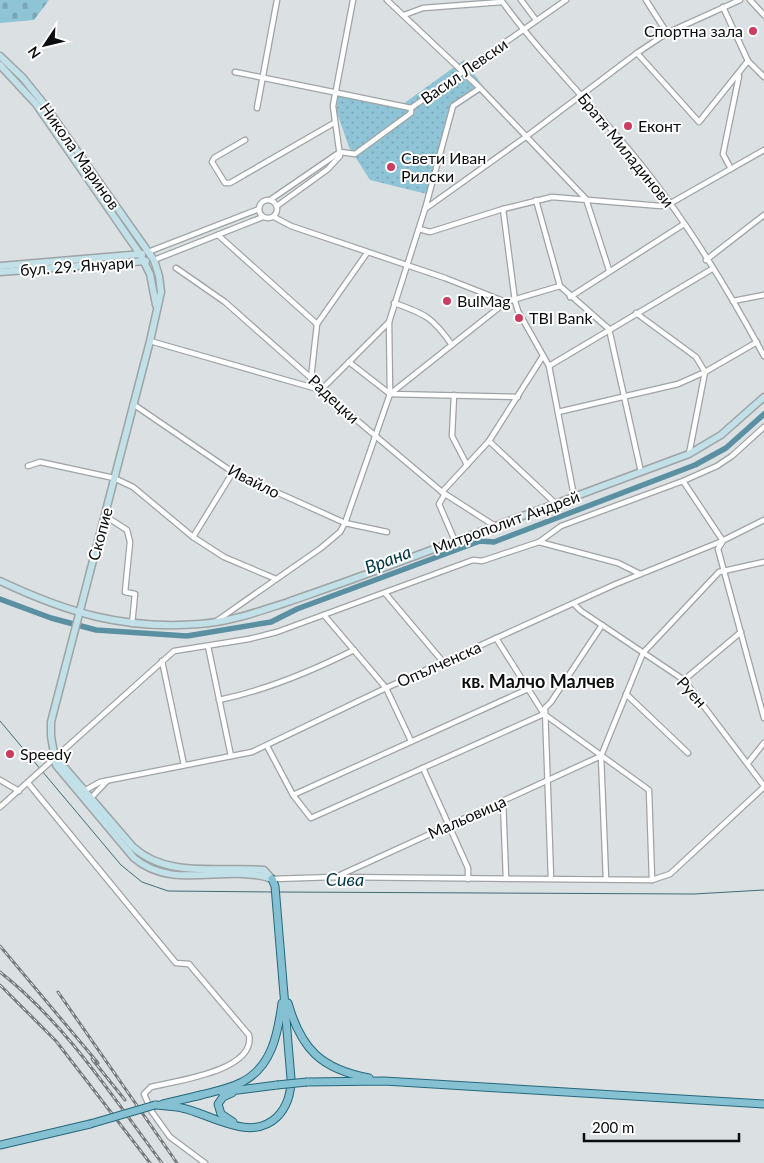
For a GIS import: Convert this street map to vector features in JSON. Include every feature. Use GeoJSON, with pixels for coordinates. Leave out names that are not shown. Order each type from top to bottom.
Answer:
{"type":"FeatureCollection","features":[{"type":"Feature","properties":{"kind":"main road"},"geometry":{"type":"LineString","coordinates":[[155,1106],[182,1108],[224,1123],[260,1127],[273,1121],[282,1111],[289,1097],[291,1079],[276,897],[273,882]]}},
{"type":"Feature","properties":{"kind":"main road"},"geometry":{"type":"LineString","coordinates":[[284,988],[299,1033],[315,1055],[342,1072],[384,1081]]}},
{"type":"Feature","properties":{"kind":"main road"},"geometry":{"type":"LineString","coordinates":[[0,1145],[90,1124],[197,1096],[242,1082],[261,1066],[274,1045],[284,988]]}},
{"type":"Feature","properties":{"kind":"main road"},"geometry":{"type":"LineString","coordinates":[[197,1096],[239,1089],[307,1082],[384,1081],[764,1104]]}},
{"type":"Feature","properties":{"kind":"main road"},"geometry":{"type":"LineString","coordinates":[[239,1089],[223,1097],[218,1104],[221,1114],[240,1126]]}},
{"type":"Feature","properties":{"kind":"street"},"geometry":{"type":"LineString","coordinates":[[257,108],[277,0]]}},
{"type":"Feature","properties":{"kind":"street"},"geometry":{"type":"LineString","coordinates":[[276,206],[331,167],[338,158],[340,152],[334,123],[335,92],[353,0]]}},
{"type":"Feature","properties":{"kind":"street"},"geometry":{"type":"LineString","coordinates":[[387,0],[480,88],[586,198],[609,270]]}},
{"type":"Feature","properties":{"kind":"street"},"geometry":{"type":"LineString","coordinates":[[521,0],[536,20]]}},
{"type":"Feature","properties":{"kind":"street","name":"Васил Левски"},"geometry":{"type":"LineString","coordinates":[[270,200],[340,152],[355,154],[411,113],[411,108],[566,0]]}},
{"type":"Feature","properties":{"kind":"street"},"geometry":{"type":"LineString","coordinates":[[646,0],[667,33]]}},
{"type":"Feature","properties":{"kind":"street"},"geometry":{"type":"LineString","coordinates":[[425,209],[528,136],[637,53],[667,33],[738,0]]}},
{"type":"Feature","properties":{"kind":"street"},"geometry":{"type":"LineString","coordinates":[[750,0],[764,15]]}},
{"type":"Feature","properties":{"kind":"street"},"geometry":{"type":"LineString","coordinates":[[404,15],[423,8],[502,1]]}},
{"type":"Feature","properties":{"kind":"street","name":"Братя Миладинови"},"geometry":{"type":"LineString","coordinates":[[502,1],[523,30],[581,95],[671,202],[733,301],[764,356]]}},
{"type":"Feature","properties":{"kind":"street"},"geometry":{"type":"LineString","coordinates":[[723,7],[748,61],[764,77]]}},
{"type":"Feature","properties":{"kind":"street"},"geometry":{"type":"LineString","coordinates":[[637,53],[699,122],[748,61]]}},
{"type":"Feature","properties":{"kind":"street","name":"Никола Маринов"},"geometry":{"type":"LineString","coordinates":[[0,56],[23,78],[44,104],[154,260]]}},
{"type":"Feature","properties":{"kind":"street","name":"Никола Маринов"},"geometry":{"type":"LineString","coordinates":[[0,64],[36,104],[144,261]]}},
{"type":"Feature","properties":{"kind":"street"},"geometry":{"type":"LineString","coordinates":[[235,72],[411,108]]}},
{"type":"Feature","properties":{"kind":"street"},"geometry":{"type":"LineString","coordinates":[[731,169],[723,154],[739,74]]}},
{"type":"Feature","properties":{"kind":"street"},"geometry":{"type":"LineString","coordinates":[[214,622],[321,548],[340,532],[345,523],[390,394],[389,322],[425,209],[452,106],[480,88]]}},
{"type":"Feature","properties":{"kind":"street"},"geometry":{"type":"LineString","coordinates":[[245,140],[214,158],[212,162],[225,183],[230,183],[334,123]]}},
{"type":"Feature","properties":{"kind":"street"},"geometry":{"type":"LineString","coordinates":[[419,229],[430,232],[503,209],[552,197],[586,198],[661,206],[764,150]]}},
{"type":"Feature","properties":{"kind":"street"},"geometry":{"type":"LineString","coordinates":[[148,252],[259,209],[264,201],[270,200],[276,206],[277,213],[274,217],[268,219],[263,217],[154,260]]}},
{"type":"Feature","properties":{"kind":"street"},"geometry":{"type":"LineString","coordinates":[[536,200],[560,286],[570,297],[609,330],[641,472]]}},
{"type":"Feature","properties":{"kind":"street"},"geometry":{"type":"LineString","coordinates":[[259,209],[263,217]]}},
{"type":"Feature","properties":{"kind":"street"},"geometry":{"type":"LineString","coordinates":[[503,209],[515,301],[518,311],[549,366],[574,496]]}},
{"type":"Feature","properties":{"kind":"street"},"geometry":{"type":"LineString","coordinates":[[706,260],[764,214]]}},
{"type":"Feature","properties":{"kind":"street"},"geometry":{"type":"LineString","coordinates":[[274,217],[291,226],[506,302],[515,301],[560,286]]}},
{"type":"Feature","properties":{"kind":"street"},"geometry":{"type":"LineString","coordinates":[[570,297],[609,270],[684,224]]}},
{"type":"Feature","properties":{"kind":"street"},"geometry":{"type":"LineString","coordinates":[[218,235],[317,324]]}},
{"type":"Feature","properties":{"kind":"street"},"geometry":{"type":"LineString","coordinates":[[126,256],[130,239]]}},
{"type":"Feature","properties":{"kind":"street","name":"бул. 29. Януари"},"geometry":{"type":"LineString","coordinates":[[0,266],[126,256],[148,252]]}},
{"type":"Feature","properties":{"kind":"street"},"geometry":{"type":"LineString","coordinates":[[311,378],[317,324],[368,253]]}},
{"type":"Feature","properties":{"kind":"street","name":"бул. 29. Януари"},"geometry":{"type":"LineString","coordinates":[[0,272],[154,260]]}},
{"type":"Feature","properties":{"kind":"street","name":"Скопие"},"geometry":{"type":"LineString","coordinates":[[52,762],[51,722],[157,309],[160,284],[154,260]]}},
{"type":"Feature","properties":{"kind":"street","name":"Скопие"},"geometry":{"type":"LineString","coordinates":[[144,261],[152,281],[157,309]]}},
{"type":"Feature","properties":{"kind":"street","name":"Радецки"},"geometry":{"type":"LineString","coordinates":[[176,268],[225,302],[311,378],[321,390],[443,493],[495,526]]}},
{"type":"Feature","properties":{"kind":"street"},"geometry":{"type":"LineString","coordinates":[[549,366],[712,269]]}},
{"type":"Feature","properties":{"kind":"street"},"geometry":{"type":"LineString","coordinates":[[733,301],[764,295]]}},
{"type":"Feature","properties":{"kind":"street"},"geometry":{"type":"LineString","coordinates":[[390,394],[506,302]]}},
{"type":"Feature","properties":{"kind":"street"},"geometry":{"type":"LineString","coordinates":[[394,303],[420,312],[436,322],[452,345]]}},
{"type":"Feature","properties":{"kind":"street"},"geometry":{"type":"LineString","coordinates":[[636,313],[696,356],[705,372],[689,454]]}},
{"type":"Feature","properties":{"kind":"street"},"geometry":{"type":"LineString","coordinates":[[150,341],[321,390],[389,322]]}},
{"type":"Feature","properties":{"kind":"street"},"geometry":{"type":"LineString","coordinates":[[558,412],[678,384],[705,372],[756,342]]}},
{"type":"Feature","properties":{"kind":"street"},"geometry":{"type":"LineString","coordinates":[[455,541],[439,504],[443,493],[489,441],[543,356]]}},
{"type":"Feature","properties":{"kind":"street"},"geometry":{"type":"LineString","coordinates":[[349,362],[390,394],[518,397]]}},
{"type":"Feature","properties":{"kind":"street"},"geometry":{"type":"LineString","coordinates":[[454,395],[452,436],[467,465]]}},
{"type":"Feature","properties":{"kind":"street","name":"Митрополит Андрей"},"geometry":{"type":"LineString","coordinates":[[0,581],[31,596],[79,615],[101,620],[162,626],[214,622],[251,614],[689,454],[721,435],[763,398]]}},
{"type":"Feature","properties":{"kind":"street","name":"Ивайло"},"geometry":{"type":"LineString","coordinates":[[133,404],[233,472],[345,523],[388,532]]}},
{"type":"Feature","properties":{"kind":"street","name":"Митрополит Андрей"},"geometry":{"type":"LineString","coordinates":[[0,806],[52,762],[174,651],[249,640],[386,593],[473,560],[482,560],[540,542],[561,526],[683,481],[717,466],[764,427]]}},
{"type":"Feature","properties":{"kind":"street"},"geometry":{"type":"LineString","coordinates":[[489,441],[555,503]]}},
{"type":"Feature","properties":{"kind":"street"},"geometry":{"type":"LineString","coordinates":[[28,466],[40,462],[114,478],[133,487],[193,537],[224,557],[276,579]]}},
{"type":"Feature","properties":{"kind":"street"},"geometry":{"type":"LineString","coordinates":[[193,537],[233,472]]}},
{"type":"Feature","properties":{"kind":"street"},"geometry":{"type":"LineString","coordinates":[[683,481],[723,541],[718,549],[764,718]]}},
{"type":"Feature","properties":{"kind":"street"},"geometry":{"type":"LineString","coordinates":[[105,516],[127,530],[130,542],[125,592],[135,594],[132,624]]}},
{"type":"Feature","properties":{"kind":"street","name":"Опълченска"},"geometry":{"type":"LineString","coordinates":[[82,791],[94,784],[252,752],[496,638],[640,574],[723,541],[764,520]]}},
{"type":"Feature","properties":{"kind":"street"},"geometry":{"type":"LineString","coordinates":[[540,542],[618,564],[640,574]]}},
{"type":"Feature","properties":{"kind":"street"},"geometry":{"type":"LineString","coordinates":[[606,879],[601,756],[643,653],[719,572],[764,562]]}},
{"type":"Feature","properties":{"kind":"street"},"geometry":{"type":"LineString","coordinates":[[386,593],[444,663]]}},
{"type":"Feature","properties":{"kind":"street","name":"Руен"},"geometry":{"type":"LineString","coordinates":[[574,604],[581,611],[684,680],[764,786]]}},
{"type":"Feature","properties":{"kind":"street"},"geometry":{"type":"LineString","coordinates":[[324,615],[386,688],[411,741]]}},
{"type":"Feature","properties":{"kind":"street"},"geometry":{"type":"LineString","coordinates":[[551,878],[545,708],[551,702],[602,625]]}},
{"type":"Feature","properties":{"kind":"street"},"geometry":{"type":"LineString","coordinates":[[684,680],[741,632]]}},
{"type":"Feature","properties":{"kind":"street"},"geometry":{"type":"LineString","coordinates":[[496,638],[544,714],[648,790],[652,880]]}},
{"type":"Feature","properties":{"kind":"street"},"geometry":{"type":"LineString","coordinates":[[208,646],[231,756]]}},
{"type":"Feature","properties":{"kind":"street"},"geometry":{"type":"LineString","coordinates":[[219,700],[257,692],[286,682],[354,650]]}},
{"type":"Feature","properties":{"kind":"street"},"geometry":{"type":"LineString","coordinates":[[162,661],[184,765]]}},
{"type":"Feature","properties":{"kind":"street"},"geometry":{"type":"LineString","coordinates":[[293,795],[528,689]]}},
{"type":"Feature","properties":{"kind":"street"},"geometry":{"type":"LineString","coordinates":[[626,694],[688,753]]}},
{"type":"Feature","properties":{"kind":"street"},"geometry":{"type":"LineString","coordinates":[[267,746],[293,795],[311,818],[544,714]]}},
{"type":"Feature","properties":{"kind":"street"},"geometry":{"type":"LineString","coordinates":[[748,763],[764,743]]}},
{"type":"Feature","properties":{"kind":"street","name":"Мальовица"},"geometry":{"type":"LineString","coordinates":[[334,877],[601,756]]}},
{"type":"Feature","properties":{"kind":"street"},"geometry":{"type":"LineString","coordinates":[[52,762],[60,761],[82,791],[133,847],[147,858],[172,867],[264,870],[273,882],[334,877],[652,880],[670,874],[764,786]]}},
{"type":"Feature","properties":{"kind":"street"},"geometry":{"type":"LineString","coordinates":[[423,768],[468,868],[468,879]]}},
{"type":"Feature","properties":{"kind":"street"},"geometry":{"type":"LineString","coordinates":[[0,780],[18,791]]}},
{"type":"Feature","properties":{"kind":"street"},"geometry":{"type":"LineString","coordinates":[[90,799],[107,782]]}},
{"type":"Feature","properties":{"kind":"street"},"geometry":{"type":"LineString","coordinates":[[28,783],[176,963],[189,964],[250,1035],[250,1046],[246,1053],[229,1066],[209,1074],[151,1087],[144,1094],[152,1112],[170,1137],[205,1163]]}},
{"type":"Feature","properties":{"kind":"street"},"geometry":{"type":"LineString","coordinates":[[503,800],[506,878]]}},
{"type":"Feature","properties":{"kind":"green space"},"geometry":{"type":"Polygon","coordinates":[[[0,0],[49,0],[34,20],[0,23],[0,0]]]}},
{"type":"Feature","properties":{"kind":"green space"},"geometry":{"type":"Polygon","coordinates":[[[464,60],[485,89],[454,109],[431,195],[370,180],[349,147],[336,110],[339,91],[403,104],[464,60]]]}},
{"type":"Feature","properties":{"kind":"waterway","name":"Врана"},"geometry":{"type":"LineString","coordinates":[[0,599],[51,618],[96,630],[187,636],[271,622],[297,609],[480,541],[494,542],[695,465],[726,448],[764,414]]}},
{"type":"Feature","properties":{"kind":"waterway","name":"Сива"},"geometry":{"type":"LineString","coordinates":[[0,721],[121,865],[142,882],[168,891],[273,892]]}},
{"type":"Feature","properties":{"kind":"waterway","name":"Сива"},"geometry":{"type":"LineString","coordinates":[[277,892],[694,894],[764,890]]}},
{"type":"Feature","properties":{"kind":"railway"},"geometry":{"type":"LineString","coordinates":[[0,946],[98,1063]]}},
{"type":"Feature","properties":{"kind":"railway"},"geometry":{"type":"LineString","coordinates":[[0,972],[24,992],[67,1038],[162,1163]]}},
{"type":"Feature","properties":{"kind":"railway"},"geometry":{"type":"LineString","coordinates":[[0,985],[56,1041],[150,1163]]}},
{"type":"Feature","properties":{"kind":"railway"},"geometry":{"type":"LineString","coordinates":[[58,992],[177,1163]]}},
{"type":"Feature","properties":{"kind":"railway"},"geometry":{"type":"LineString","coordinates":[[92,1059],[125,1100]]}},
{"type":"Feature","properties":{"kind":"place","name":"Спортна зала"},"geometry":{"type":"Point","coordinates":[753,31]}},
{"type":"Feature","properties":{"kind":"place","name":"Еконт"},"geometry":{"type":"Point","coordinates":[628,126]}},
{"type":"Feature","properties":{"kind":"place","name":"Свети Иван Рилски"},"geometry":{"type":"Point","coordinates":[391,167]}},
{"type":"Feature","properties":{"kind":"place","name":"BulMag"},"geometry":{"type":"Point","coordinates":[447,301]}},
{"type":"Feature","properties":{"kind":"place","name":"TBI Bank"},"geometry":{"type":"Point","coordinates":[519,318]}},
{"type":"Feature","properties":{"kind":"place","name":"Speedy"},"geometry":{"type":"Point","coordinates":[10,754]}},
{"type":"Feature","properties":{"kind":"district","name":"кв. Малчо Малчев"},"geometry":{"type":"Point","coordinates":[538,682]}}]}
